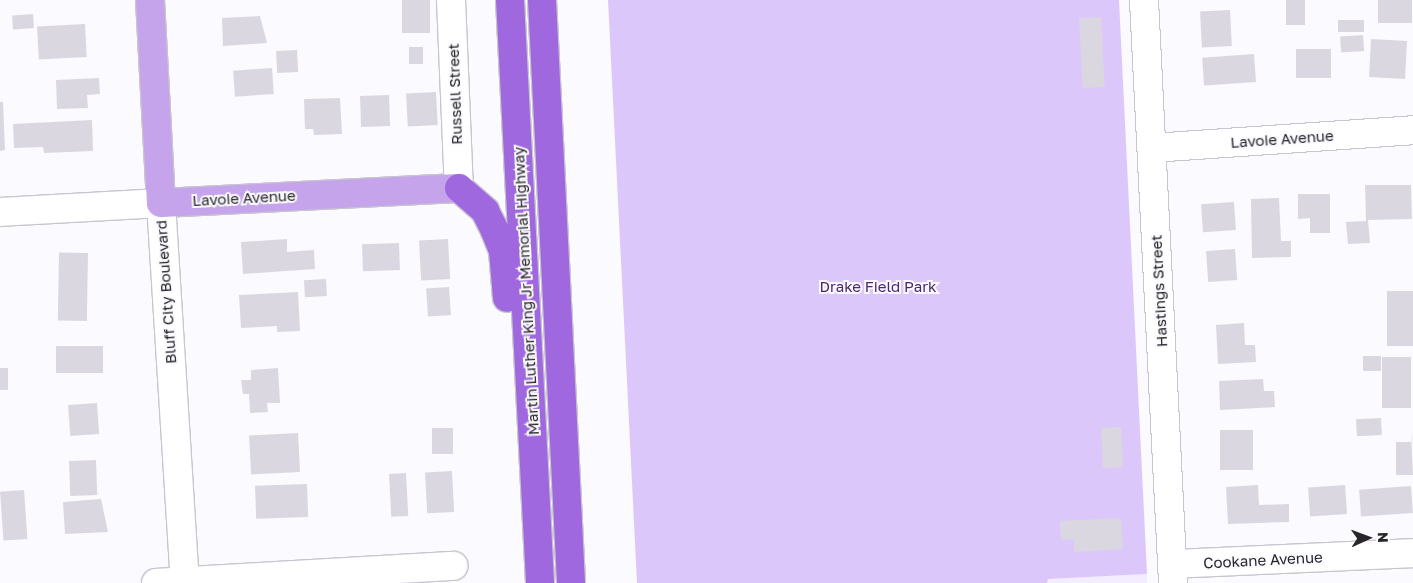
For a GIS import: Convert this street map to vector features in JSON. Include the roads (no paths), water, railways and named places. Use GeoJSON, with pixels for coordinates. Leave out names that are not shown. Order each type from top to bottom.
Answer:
{"type":"FeatureCollection","features":[{"type":"Feature","properties":{"kind":"highway","name":"Martin Luther King Jr Memorial Highway"},"geometry":{"type":"LineString","coordinates":[[510,0],[540,583]]}},
{"type":"Feature","properties":{"kind":"highway","name":"Martin Luther King Jr Memorial Highway"},"geometry":{"type":"LineString","coordinates":[[542,0],[571,583]]}},
{"type":"Feature","properties":{"kind":"highway"},"geometry":{"type":"LineString","coordinates":[[459,188],[485,211],[503,251],[515,426],[536,502]]}},
{"type":"Feature","properties":{"kind":"main road","name":"Bluff City Boulevard"},"geometry":{"type":"LineString","coordinates":[[150,0],[161,203]]}},
{"type":"Feature","properties":{"kind":"main road","name":"Lavoie Avenue"},"geometry":{"type":"LineString","coordinates":[[161,203],[459,188]]}},
{"type":"Feature","properties":{"kind":"street","name":"Russell Street"},"geometry":{"type":"LineString","coordinates":[[451,0],[459,188]]}},
{"type":"Feature","properties":{"kind":"street","name":"Hastings Street"},"geometry":{"type":"LineString","coordinates":[[1144,0],[1173,574]]}},
{"type":"Feature","properties":{"kind":"street","name":"Lavoie Avenue"},"geometry":{"type":"LineString","coordinates":[[1152,148],[1413,130]]}},
{"type":"Feature","properties":{"kind":"street","name":"Lavoie Avenue"},"geometry":{"type":"LineString","coordinates":[[0,212],[161,203]]}},
{"type":"Feature","properties":{"kind":"street","name":"Bluff City Boulevard"},"geometry":{"type":"LineString","coordinates":[[161,203],[184,582]]}},
{"type":"Feature","properties":{"kind":"street","name":"Cookane Avenue"},"geometry":{"type":"LineString","coordinates":[[1173,574],[1413,553]]}},
{"type":"Feature","properties":{"kind":"street"},"geometry":{"type":"LineString","coordinates":[[156,583],[343,580],[454,566]]}},
{"type":"Feature","properties":{"kind":"park label","name":"Drake Field Park"},"geometry":{"type":"Point","coordinates":[878,287]}}]}
